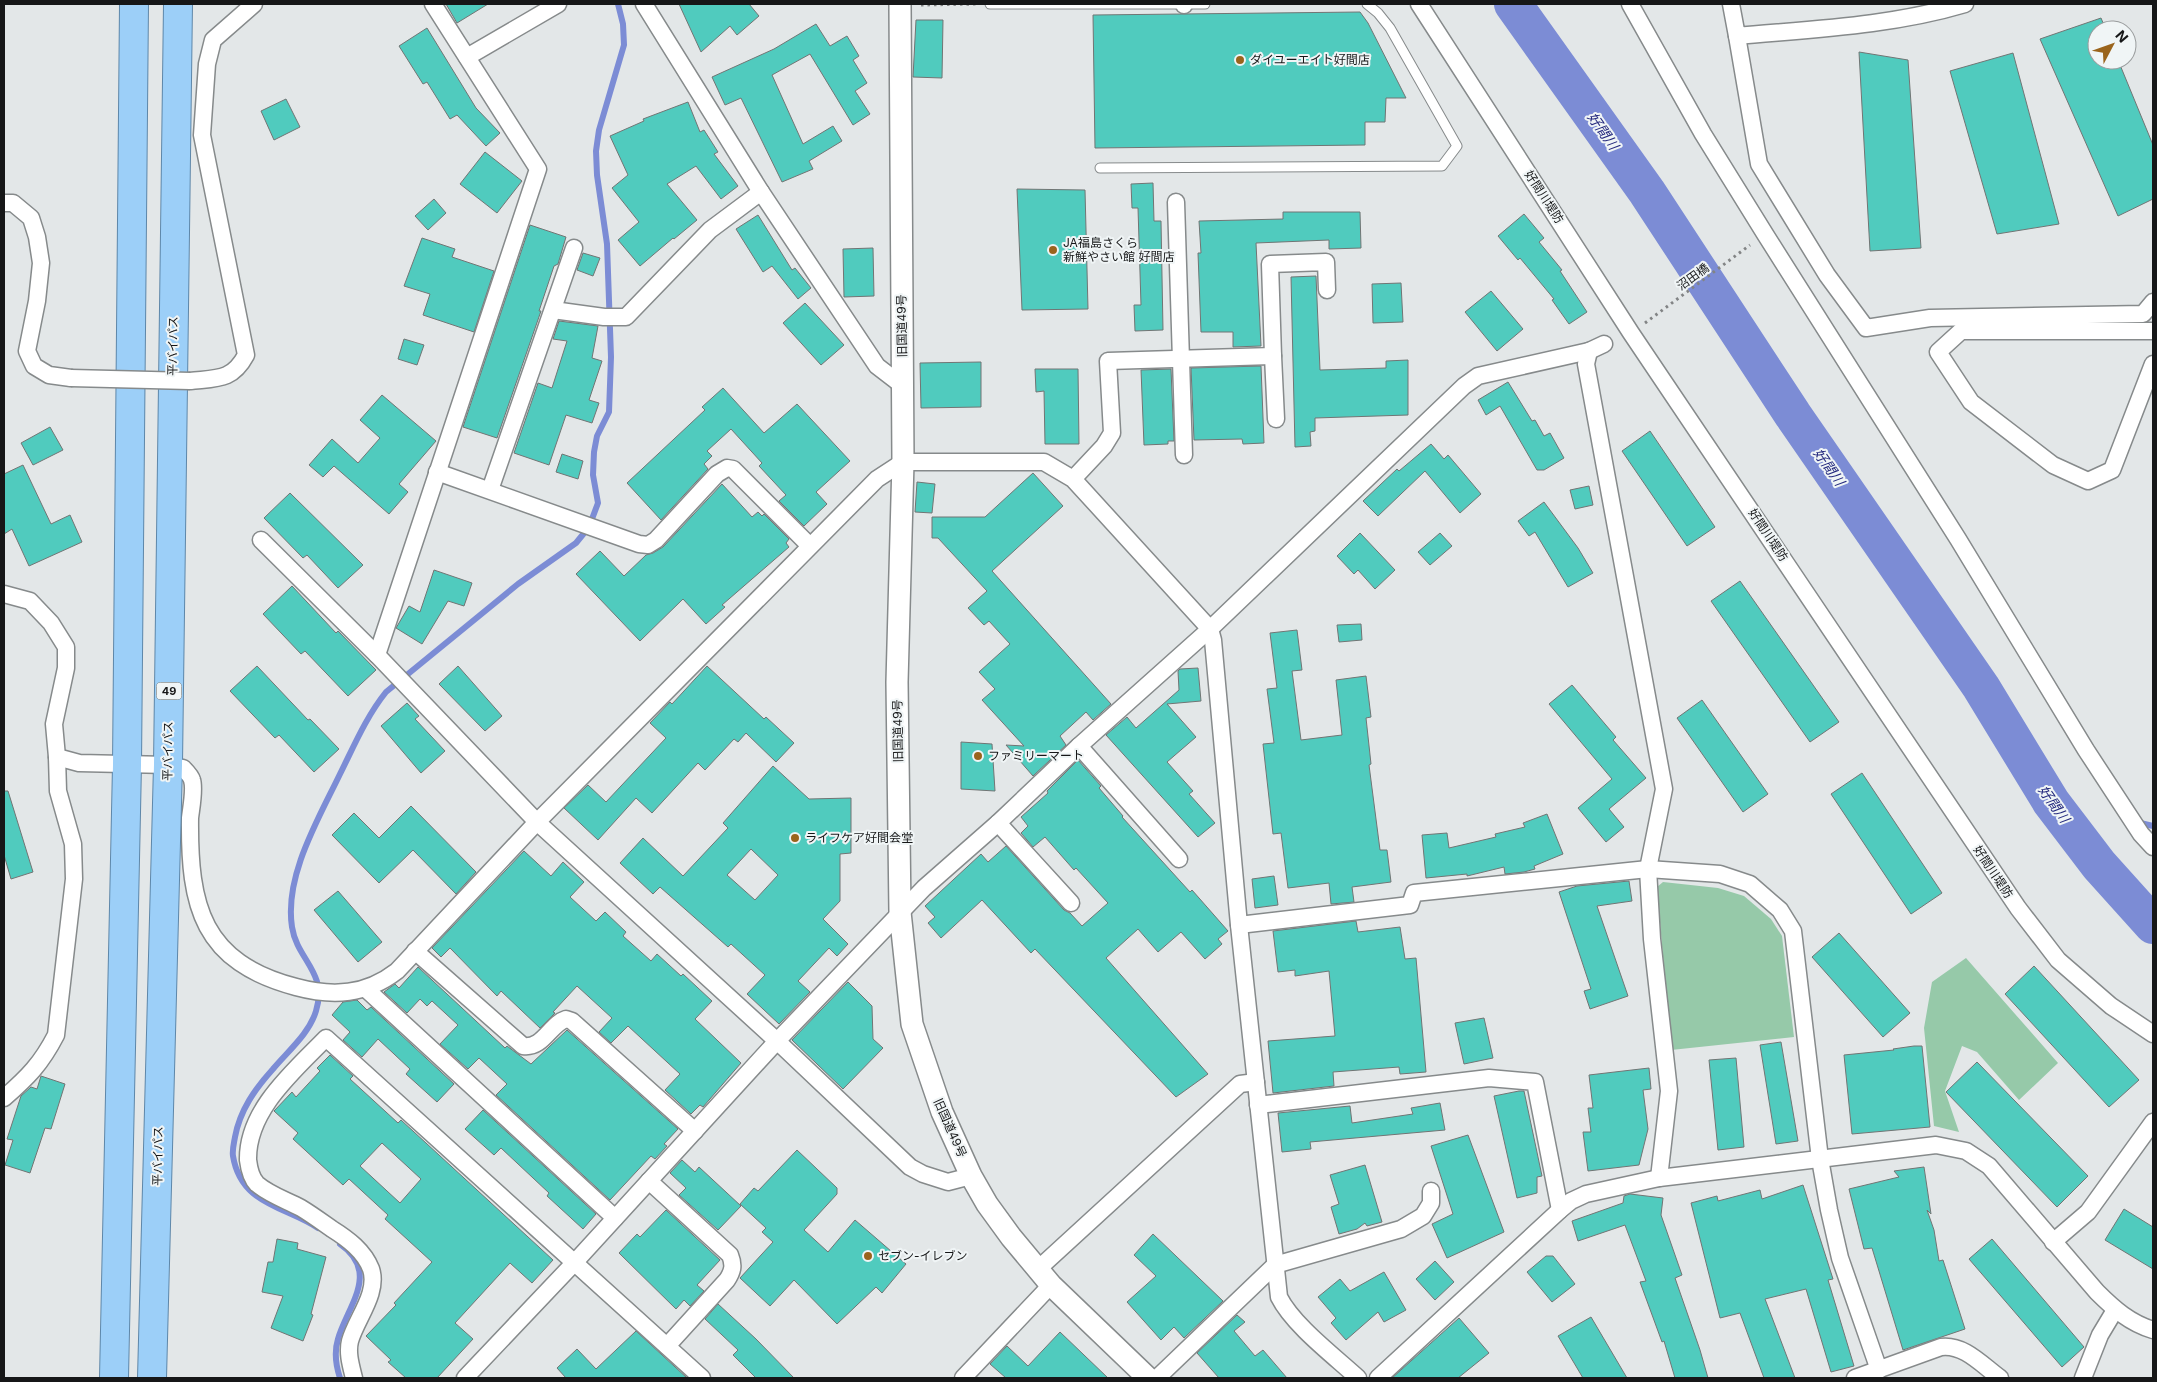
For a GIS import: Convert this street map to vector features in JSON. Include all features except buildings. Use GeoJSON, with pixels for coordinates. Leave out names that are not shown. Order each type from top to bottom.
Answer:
{"type":"FeatureCollection","features":[{"type":"Feature","properties":{"kind":"highway"},"geometry":{"type":"LineString","coordinates":[[114,1378],[126,765],[134,4]]}},
{"type":"Feature","properties":{"kind":"highway","name":"平バイパス"},"geometry":{"type":"LineString","coordinates":[[152,1378],[168,765],[178,4]]}},
{"type":"Feature","properties":{"kind":"street"},"geometry":{"type":"LineString","coordinates":[[4,203],[14,203],[31,218],[37,237],[41,263],[37,301],[27,351],[34,366],[49,375],[71,378],[190,381],[225,378],[239,369],[246,355],[202,135],[207,64],[213,40],[254,4]]}},
{"type":"Feature","properties":{"kind":"street"},"geometry":{"type":"LineString","coordinates":[[377,655],[538,169],[432,4]]}},
{"type":"Feature","properties":{"kind":"street"},"geometry":{"type":"LineString","coordinates":[[467,58],[558,4]]}},
{"type":"Feature","properties":{"kind":"street"},"geometry":{"type":"LineString","coordinates":[[644,4],[761,192],[878,366],[903,386]]}},
{"type":"Feature","properties":{"kind":"street","name":"旧国道49号"},"geometry":{"type":"LineString","coordinates":[[900,4],[903,462],[897,682],[900,912],[912,1024],[942,1112],[971,1176],[992,1210],[1044,1277],[1148,1378]]}},
{"type":"Feature","properties":{"kind":"street","name":"好間川堤防"},"geometry":{"type":"LineString","coordinates":[[1419,4],[1631,333],[2018,908],[2058,960],[2111,1006],[2153,1034]]}},
{"type":"Feature","properties":{"kind":"street"},"geometry":{"type":"LineString","coordinates":[[1630,4],[1703,134],[1765,234],[1958,539],[2086,750],[2141,834],[2153,847]]}},
{"type":"Feature","properties":{"kind":"street"},"geometry":{"type":"LineString","coordinates":[[1731,4],[1759,164],[1827,275],[1866,328],[1930,318],[2143,314],[2153,302]]}},
{"type":"Feature","properties":{"kind":"street"},"geometry":{"type":"LineString","coordinates":[[1737,36],[1866,24],[1932,14],[1965,4]]}},
{"type":"Feature","properties":{"kind":"street"},"geometry":{"type":"LineString","coordinates":[[553,310],[612,318],[626,317],[632,313],[710,230],[761,192]]}},
{"type":"Feature","properties":{"kind":"street"},"geometry":{"type":"LineString","coordinates":[[1176,202],[1184,455]]}},
{"type":"Feature","properties":{"kind":"street"},"geometry":{"type":"LineString","coordinates":[[490,490],[574,248]]}},
{"type":"Feature","properties":{"kind":"street"},"geometry":{"type":"LineString","coordinates":[[1276,420],[1270,264],[1326,262],[1327,290]]}},
{"type":"Feature","properties":{"kind":"street"},"geometry":{"type":"LineString","coordinates":[[2153,331],[1961,331],[1938,352],[1971,402],[2053,465],[2088,481],[2112,470],[2153,364]]}},
{"type":"Feature","properties":{"kind":"street"},"geometry":{"type":"LineString","coordinates":[[465,1378],[575,1262],[777,1042],[924,888],[1210,629],[1464,386],[1478,376],[1596,347],[1586,364],[1664,789],[1648,869],[1652,939],[1669,1091],[1659,1178]]}},
{"type":"Feature","properties":{"kind":"street"},"geometry":{"type":"LineString","coordinates":[[1073,479],[1104,446],[1112,433],[1108,361],[1273,356]]}},
{"type":"Feature","properties":{"kind":"street"},"geometry":{"type":"LineString","coordinates":[[57,757],[78,763],[168,765],[183,768],[192,780],[191,863],[199,910],[217,944],[235,960],[281,983],[314,992],[366,989],[390,976],[537,822],[809,545],[877,479],[903,462],[1044,462],[1073,479],[1210,629],[1213,640],[1239,925],[1279,1296],[1284,1307],[1358,1378]]}},
{"type":"Feature","properties":{"kind":"street"},"geometry":{"type":"LineString","coordinates":[[437,472],[574,520],[599,532],[648,545],[656,540],[717,474],[727,468],[734,469],[809,545]]}},
{"type":"Feature","properties":{"kind":"street"},"geometry":{"type":"LineString","coordinates":[[261,540],[377,655],[537,822],[910,1167],[923,1174],[948,1182],[971,1176]]}},
{"type":"Feature","properties":{"kind":"street"},"geometry":{"type":"LineString","coordinates":[[4,594],[30,601],[51,622],[66,647],[66,668],[54,724],[58,791],[73,844],[74,879],[56,1035],[47,1053],[32,1073],[4,1098]]}},
{"type":"Feature","properties":{"kind":"street"},"geometry":{"type":"LineString","coordinates":[[1079,746],[1179,859]]}},
{"type":"Feature","properties":{"kind":"street"},"geometry":{"type":"LineString","coordinates":[[998,822],[1071,903]]}},
{"type":"Feature","properties":{"kind":"street"},"geometry":{"type":"LineString","coordinates":[[1239,925],[1410,906],[1414,893],[1648,869],[1720,874],[1750,884],[1780,910],[1793,931],[1820,1159],[1828,1210],[1840,1258],[1878,1370]]}},
{"type":"Feature","properties":{"kind":"street"},"geometry":{"type":"LineString","coordinates":[[415,951],[523,1046],[528,1047],[540,1041],[561,1021],[566,1019],[572,1021],[695,1131]]}},
{"type":"Feature","properties":{"kind":"street"},"geometry":{"type":"LineString","coordinates":[[366,989],[615,1218]]}},
{"type":"Feature","properties":{"kind":"street"},"geometry":{"type":"LineString","coordinates":[[354,1378],[350,1360],[350,1342],[370,1292],[373,1277],[370,1268],[356,1247],[338,1233],[300,1208],[256,1183],[249,1166],[248,1148],[254,1125],[272,1097],[326,1038],[702,1378]]}},
{"type":"Feature","properties":{"kind":"street"},"geometry":{"type":"LineString","coordinates":[[1258,1105],[1489,1078],[1535,1082],[1560,1210]]}},
{"type":"Feature","properties":{"kind":"street"},"geometry":{"type":"LineString","coordinates":[[963,1378],[1044,1277],[1240,1084],[1256,1082]]}},
{"type":"Feature","properties":{"kind":"street"},"geometry":{"type":"LineString","coordinates":[[2053,1242],[2088,1212],[2153,1122]]}},
{"type":"Feature","properties":{"kind":"street"},"geometry":{"type":"LineString","coordinates":[[1378,1378],[1560,1210],[1571,1201],[1586,1194],[1659,1178],[1936,1145],[1966,1151],[1989,1166],[2053,1242],[2115,1310],[2139,1325],[2153,1330]]}},
{"type":"Feature","properties":{"kind":"street"},"geometry":{"type":"LineString","coordinates":[[649,1181],[730,1255],[733,1262],[732,1273],[727,1280],[667,1346]]}},
{"type":"Feature","properties":{"kind":"street"},"geometry":{"type":"LineString","coordinates":[[1157,1378],[1275,1265],[1401,1229],[1422,1216],[1431,1203],[1432,1191]]}},
{"type":"Feature","properties":{"kind":"street"},"geometry":{"type":"LineString","coordinates":[[2083,1378],[2100,1335],[2115,1310]]}},
{"type":"Feature","properties":{"kind":"street"},"geometry":{"type":"LineString","coordinates":[[1855,1378],[1941,1347],[1951,1346],[1960,1348],[2000,1378]]}},
{"type":"Feature","properties":{"kind":"lane"},"geometry":{"type":"LineString","coordinates":[[990,4],[1205,4]]}},
{"type":"Feature","properties":{"kind":"lane"},"geometry":{"type":"LineString","coordinates":[[1100,168],[1442,166],[1457,146],[1390,28],[1378,13],[1367,4]]}},
{"type":"Feature","properties":{"kind":"path"},"geometry":{"type":"LineString","coordinates":[[900,4],[990,4]]}},
{"type":"Feature","properties":{"kind":"path","name":"沼田橋"},"geometry":{"type":"LineString","coordinates":[[1631,333],[1765,234]]}},
{"type":"Feature","properties":{"kind":"green space"},"geometry":{"type":"Polygon","coordinates":[[[1663,882],[1718,888],[1744,896],[1771,919],[1782,936],[1794,1037],[1671,1050],[1657,887],[1663,882]]]}},
{"type":"Feature","properties":{"kind":"green space"},"geometry":{"type":"Polygon","coordinates":[[[1966,958],[2058,1063],[2019,1100],[1977,1052],[1962,1046],[1945,1091],[1959,1132],[1934,1126],[1924,1028],[1932,982],[1966,958]]]}},
{"type":"Feature","properties":{"kind":"waterway"},"geometry":{"type":"LineString","coordinates":[[318,1228],[255,1195],[245,1185],[238,1172],[233,1154],[237,1127],[244,1109],[254,1092],[303,1035],[313,1019],[319,998],[315,976],[300,949],[292,927],[293,888],[298,868],[313,828],[372,711],[386,692],[518,584],[576,543],[589,527],[598,503],[593,475],[594,452],[597,436],[609,412],[611,357],[607,244],[597,175],[596,151],[599,130],[624,45],[623,24],[618,4]]}},
{"type":"Feature","properties":{"kind":"waterway","name":"好間川"},"geometry":{"type":"LineString","coordinates":[[1513,4],[1647,192],[1793,415],[1981,687],[2051,802],[2099,865],[2153,925]]}},
{"type":"Feature","properties":{"kind":"waterway"},"geometry":{"type":"LineString","coordinates":[[2136,822],[2153,826]]}},
{"type":"Feature","properties":{"kind":"waterway"},"geometry":{"type":"LineString","coordinates":[[340,1244],[352,1255],[358,1266],[360,1278],[358,1290],[342,1327],[336,1349],[337,1369],[340,1378]]}},
{"type":"Feature","properties":{"kind":"place","name":"ダイユーエイト好間店"},"geometry":{"type":"Point","coordinates":[1240,60]}},
{"type":"Feature","properties":{"kind":"place","name":"JA福島さくら 新鮮やさい館 好間店"},"geometry":{"type":"Point","coordinates":[1053,250]}},
{"type":"Feature","properties":{"kind":"place","name":"ファミリーマート"},"geometry":{"type":"Point","coordinates":[978,756]}},
{"type":"Feature","properties":{"kind":"place","name":"ライフケア好間会堂"},"geometry":{"type":"Point","coordinates":[795,838]}},
{"type":"Feature","properties":{"kind":"place","name":"セブン-イレブン"},"geometry":{"type":"Point","coordinates":[868,1256]}}]}
